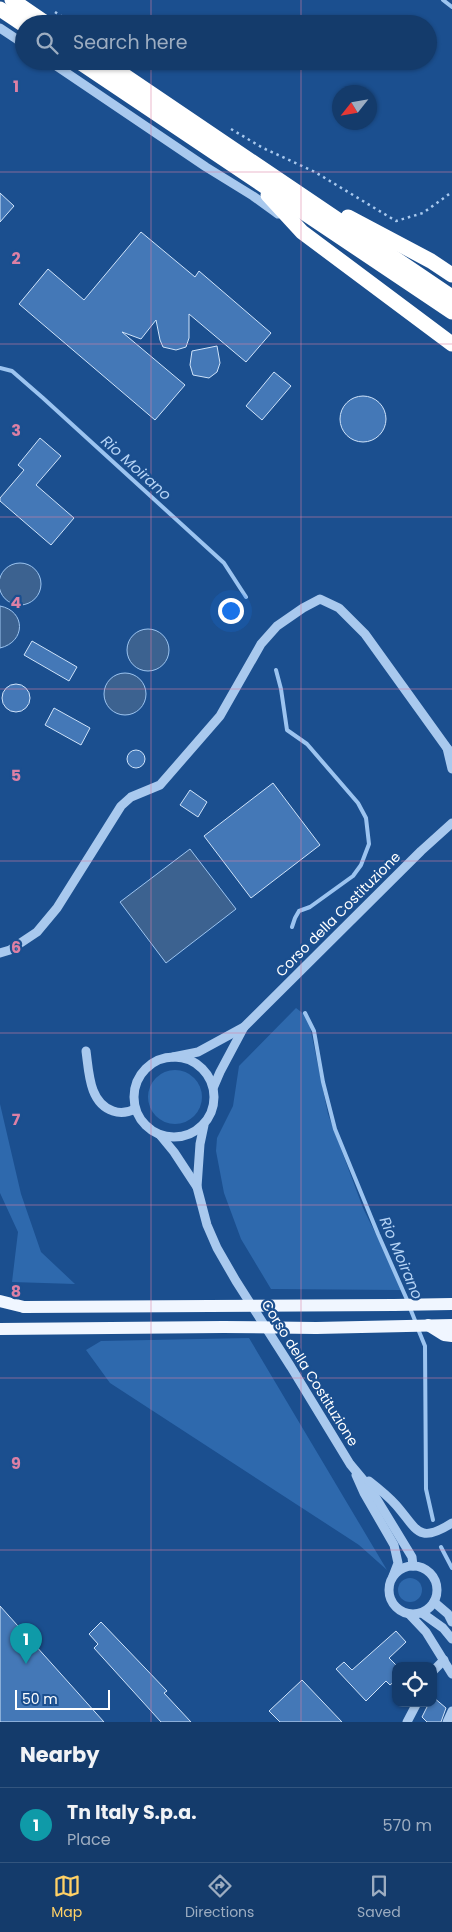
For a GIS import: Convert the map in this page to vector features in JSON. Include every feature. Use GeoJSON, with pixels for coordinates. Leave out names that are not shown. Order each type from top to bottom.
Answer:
{"type":"FeatureCollection","features":[{"type":"Feature","properties":{"kind":"highway"},"geometry":{"type":"LineString","coordinates":[[12,0],[34,15]]}},
{"type":"Feature","properties":{"kind":"highway"},"geometry":{"type":"LineString","coordinates":[[0,9],[15,19]]}},
{"type":"Feature","properties":{"kind":"highway"},"geometry":{"type":"LineString","coordinates":[[91,70],[452,312]]}},
{"type":"Feature","properties":{"kind":"highway"},"geometry":{"type":"LineString","coordinates":[[116,70],[452,297]]}},
{"type":"Feature","properties":{"kind":"highway"},"geometry":{"type":"LineString","coordinates":[[250,176],[302,232],[452,344]]}},
{"type":"Feature","properties":{"kind":"highway"},"geometry":{"type":"LineString","coordinates":[[272,176],[431,261],[452,275]]}},
{"type":"Feature","properties":{"kind":"main road"},"geometry":{"type":"LineString","coordinates":[[0,1301],[24,1307]]}},
{"type":"Feature","properties":{"kind":"main road"},"geometry":{"type":"LineString","coordinates":[[0,1308],[452,1304]]}},
{"type":"Feature","properties":{"kind":"main road"},"geometry":{"type":"LineString","coordinates":[[428,1325],[444,1335],[452,1336]]}},
{"type":"Feature","properties":{"kind":"main road"},"geometry":{"type":"LineString","coordinates":[[0,1330],[452,1325]]}},
{"type":"Feature","properties":{"kind":"street"},"geometry":{"type":"LineString","coordinates":[[0,28],[15,38]]}},
{"type":"Feature","properties":{"kind":"street"},"geometry":{"type":"LineString","coordinates":[[62,70],[206,168],[253,196],[302,232]]}},
{"type":"Feature","properties":{"kind":"street"},"geometry":{"type":"LineString","coordinates":[[0,952],[10,950],[37,932],[57,908],[121,806],[131,798],[160,785],[220,716],[261,644],[277,626],[320,599],[339,608],[365,634],[449,750],[452,769]]}},
{"type":"Feature","properties":{"kind":"street","name":"Corso della Costituzione"},"geometry":{"type":"LineString","coordinates":[[244,1026],[421,851],[452,823]]}},
{"type":"Feature","properties":{"kind":"street"},"geometry":{"type":"LineString","coordinates":[[173,1057],[186,1058],[198,1064],[208,1074],[214,1086],[215,1100],[212,1114],[195,1133],[184,1137],[172,1138],[160,1136],[149,1130],[141,1120],[136,1109],[135,1091],[141,1074],[150,1065],[161,1059],[198,1052],[244,1026]]}},
{"type":"Feature","properties":{"kind":"street"},"geometry":{"type":"LineString","coordinates":[[214,1086],[244,1026]]}},
{"type":"Feature","properties":{"kind":"street"},"geometry":{"type":"LineString","coordinates":[[86,1052],[91,1083],[95,1096],[101,1103],[108,1109],[118,1112],[127,1113],[136,1109]]}},
{"type":"Feature","properties":{"kind":"street"},"geometry":{"type":"LineString","coordinates":[[197,1187],[200,1144],[204,1125]]}},
{"type":"Feature","properties":{"kind":"street"},"geometry":{"type":"LineString","coordinates":[[160,1136],[174,1152],[197,1187]]}},
{"type":"Feature","properties":{"kind":"street","name":"Corso della Costituzione"},"geometry":{"type":"LineString","coordinates":[[197,1187],[207,1225],[217,1248],[350,1464],[370,1488],[412,1557],[413,1566]]}},
{"type":"Feature","properties":{"kind":"street"},"geometry":{"type":"LineString","coordinates":[[350,1464],[396,1504],[411,1526],[419,1532],[436,1533],[452,1523]]}},
{"type":"Feature","properties":{"kind":"street"},"geometry":{"type":"LineString","coordinates":[[350,1464],[364,1493],[394,1545],[398,1563],[393,1577],[389,1590],[392,1602],[400,1611],[409,1614],[422,1613],[434,1602],[436,1595],[435,1581],[426,1571],[413,1566],[405,1568],[393,1577]]}},
{"type":"Feature","properties":{"kind":"street"},"geometry":{"type":"LineString","coordinates":[[434,1602],[448,1614],[452,1622]]}},
{"type":"Feature","properties":{"kind":"street"},"geometry":{"type":"LineString","coordinates":[[422,1613],[443,1628],[452,1639]]}},
{"type":"Feature","properties":{"kind":"street"},"geometry":{"type":"LineString","coordinates":[[409,1614],[426,1632],[452,1674]]}},
{"type":"Feature","properties":{"kind":"street"},"geometry":{"type":"LineString","coordinates":[[437,1668],[444,1660]]}},
{"type":"Feature","properties":{"kind":"street"},"geometry":{"type":"LineString","coordinates":[[407,1722],[415,1707]]}},
{"type":"Feature","properties":{"kind":"street"},"geometry":{"type":"LineString","coordinates":[[447,1722],[452,1711]]}},
{"type":"Feature","properties":{"kind":"path"},"geometry":{"type":"LineString","coordinates":[[225,126],[263,148],[315,172],[396,221],[424,213],[452,192]]}},
{"type":"Feature","properties":{"kind":"shaded area"},"geometry":{"type":"Polygon","coordinates":[[[16,563],[24,563],[35,569],[41,584],[35,599],[24,605],[16,605],[5,599],[-1,588],[-1,580],[5,569],[16,563]]]}},
{"type":"Feature","properties":{"kind":"shaded area"},"geometry":{"type":"Polygon","coordinates":[[[0,606],[9,609],[15,614],[20,627],[15,640],[9,645],[0,648],[0,606]]]}},
{"type":"Feature","properties":{"kind":"shaded area"},"geometry":{"type":"Polygon","coordinates":[[[144,629],[152,629],[163,635],[169,650],[163,665],[152,671],[144,671],[133,665],[127,654],[127,646],[133,635],[144,629]]]}},
{"type":"Feature","properties":{"kind":"shaded area"},"geometry":{"type":"Polygon","coordinates":[[[121,673],[129,673],[140,679],[146,694],[140,709],[129,715],[121,715],[110,709],[104,698],[104,690],[110,679],[121,673]]]}},
{"type":"Feature","properties":{"kind":"shaded area"},"geometry":{"type":"Polygon","coordinates":[[[190,849],[236,909],[166,963],[120,902],[190,849]]]}},
{"type":"Feature","properties":{"kind":"shaded area"},"geometry":{"type":"Polygon","coordinates":[[[296,1008],[308,1017],[328,1114],[363,1208],[398,1279],[401,1290],[271,1289],[241,1239],[224,1193],[216,1151],[217,1138],[233,1106],[239,1066],[296,1008]]]}},
{"type":"Feature","properties":{"kind":"shaded area"},"geometry":{"type":"Polygon","coordinates":[[[170,1070],[180,1070],[190,1074],[198,1082],[202,1097],[198,1112],[190,1120],[180,1124],[170,1124],[160,1120],[152,1112],[148,1102],[148,1092],[152,1082],[160,1074],[170,1070]]]}},
{"type":"Feature","properties":{"kind":"shaded area"},"geometry":{"type":"Polygon","coordinates":[[[0,1104],[21,1194],[41,1252],[75,1284],[12,1282],[18,1232],[0,1193],[0,1104]]]}},
{"type":"Feature","properties":{"kind":"shaded area"},"geometry":{"type":"Polygon","coordinates":[[[249,1338],[387,1570],[359,1545],[110,1383],[86,1350],[101,1341],[249,1338]]]}},
{"type":"Feature","properties":{"kind":"shaded area"},"geometry":{"type":"Polygon","coordinates":[[[410,1578],[419,1581],[422,1590],[419,1599],[410,1602],[401,1599],[398,1590],[401,1581],[410,1578]]]}},
{"type":"Feature","properties":{"kind":"building"},"geometry":{"type":"Polygon","coordinates":[[[0,193],[14,206],[0,222],[0,193]]]}},
{"type":"Feature","properties":{"kind":"building"},"geometry":{"type":"Polygon","coordinates":[[[141,232],[195,277],[199,271],[271,333],[246,362],[189,314],[189,338],[186,347],[176,350],[163,347],[156,320],[141,339],[122,332],[185,385],[155,420],[19,304],[48,269],[84,300],[141,232]]]}},
{"type":"Feature","properties":{"kind":"building"},"geometry":{"type":"Polygon","coordinates":[[[217,346],[220,363],[217,372],[209,378],[193,375],[190,365],[192,351],[217,346]]]}},
{"type":"Feature","properties":{"kind":"building"},"geometry":{"type":"Polygon","coordinates":[[[274,372],[291,386],[262,420],[246,406],[274,372]]]}},
{"type":"Feature","properties":{"kind":"building"},"geometry":{"type":"Polygon","coordinates":[[[368,396],[380,402],[385,410],[385,428],[380,436],[372,441],[358,442],[346,436],[341,428],[340,414],[346,402],[354,397],[368,396]]]}},
{"type":"Feature","properties":{"kind":"building"},"geometry":{"type":"Polygon","coordinates":[[[40,438],[61,456],[36,485],[74,518],[51,545],[0,501],[0,498],[24,470],[18,465],[40,438]]]}},
{"type":"Feature","properties":{"kind":"building"},"geometry":{"type":"Polygon","coordinates":[[[32,641],[77,667],[69,681],[24,655],[32,641]]]}},
{"type":"Feature","properties":{"kind":"building"},"geometry":{"type":"Polygon","coordinates":[[[16,684],[26,688],[30,698],[26,708],[16,712],[6,708],[2,698],[6,688],[16,684]]]}},
{"type":"Feature","properties":{"kind":"building"},"geometry":{"type":"Polygon","coordinates":[[[54,708],[90,728],[81,745],[45,725],[54,708]]]}},
{"type":"Feature","properties":{"kind":"building"},"geometry":{"type":"Polygon","coordinates":[[[132,750],[140,750],[145,755],[143,766],[132,768],[127,763],[127,755],[132,750]]]}},
{"type":"Feature","properties":{"kind":"building"},"geometry":{"type":"Polygon","coordinates":[[[273,783],[320,845],[251,898],[204,836],[273,783]]]}},
{"type":"Feature","properties":{"kind":"building"},"geometry":{"type":"Polygon","coordinates":[[[190,790],[207,802],[198,817],[180,805],[190,790]]]}},
{"type":"Feature","properties":{"kind":"building"},"geometry":{"type":"Polygon","coordinates":[[[0,1606],[104,1722],[0,1722],[0,1606]]]}},
{"type":"Feature","properties":{"kind":"building"},"geometry":{"type":"Polygon","coordinates":[[[101,1622],[167,1691],[164,1693],[191,1722],[161,1722],[94,1648],[98,1644],[89,1634],[101,1622]]]}},
{"type":"Feature","properties":{"kind":"building"},"geometry":{"type":"Polygon","coordinates":[[[396,1631],[406,1642],[389,1658],[393,1662],[392,1683],[390,1685],[386,1681],[366,1701],[336,1669],[344,1662],[352,1670],[396,1631]]]}},
{"type":"Feature","properties":{"kind":"building"},"geometry":{"type":"Polygon","coordinates":[[[302,1680],[342,1722],[280,1722],[269,1711],[302,1680]]]}},
{"type":"Feature","properties":{"kind":"building"},"geometry":{"type":"Polygon","coordinates":[[[437,1700],[446,1708],[441,1722],[427,1722],[422,1717],[427,1707],[437,1707],[437,1700]]]}},
{"type":"Feature","properties":{"kind":"waterway"},"geometry":{"type":"LineString","coordinates":[[443,0],[452,7]]}},
{"type":"Feature","properties":{"kind":"waterway","name":"Rio Moirano"},"geometry":{"type":"LineString","coordinates":[[0,368],[12,371],[224,563],[246,597]]}},
{"type":"Feature","properties":{"kind":"waterway","name":"Rio Moirano"},"geometry":{"type":"LineString","coordinates":[[276,670],[287,730],[307,744],[358,803],[366,818],[369,844],[361,865],[353,876],[310,907],[299,911],[292,927]]}},
{"type":"Feature","properties":{"kind":"waterway","name":"Rio Moirano"},"geometry":{"type":"LineString","coordinates":[[305,1013],[314,1031],[323,1082],[335,1129],[408,1302]]}},
{"type":"Feature","properties":{"kind":"waterway","name":"Rio Moirano"},"geometry":{"type":"LineString","coordinates":[[410,1308],[416,1323]]}},
{"type":"Feature","properties":{"kind":"waterway","name":"Rio Moirano"},"geometry":{"type":"LineString","coordinates":[[418,1329],[425,1346],[426,1489],[433,1520]]}},
{"type":"Feature","properties":{"kind":"waterway","name":"Rio Moirano"},"geometry":{"type":"LineString","coordinates":[[441,1547],[452,1568]]}},
{"type":"Feature","properties":{"kind":"place","name":"Tn Italy S.p.a."},"geometry":{"type":"Point","coordinates":[26,1664]}}]}
